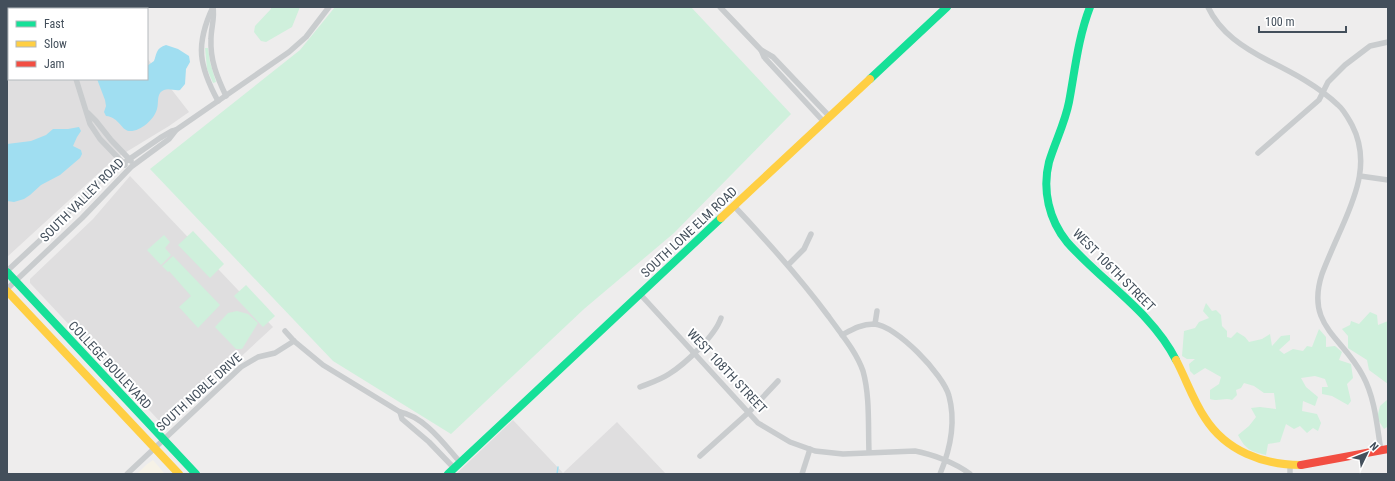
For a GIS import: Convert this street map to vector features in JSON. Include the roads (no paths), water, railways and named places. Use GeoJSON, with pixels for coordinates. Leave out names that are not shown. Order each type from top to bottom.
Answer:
{"type":"FeatureCollection","features":[{"type":"Feature","properties":{"kind":"street"},"geometry":{"type":"LineString","coordinates":[[213,7],[214,14],[211,38],[212,58],[216,73],[226,96]]}},
{"type":"Feature","properties":{"kind":"street"},"geometry":{"type":"LineString","coordinates":[[213,7],[209,15],[200,53],[202,66],[218,101]]}},
{"type":"Feature","properties":{"kind":"street","name":"SOUTH VALLEY ROAD"},"geometry":{"type":"LineString","coordinates":[[7,271],[50,231],[98,182],[123,163],[160,138],[176,130],[289,52],[301,42],[329,7]]}},
{"type":"Feature","properties":{"kind":"street"},"geometry":{"type":"LineString","coordinates":[[720,7],[761,50],[764,57],[827,120]]}},
{"type":"Feature","properties":{"kind":"street","name":"SOUTH LONE ELM ROAD"},"geometry":{"type":"LineString","coordinates":[[448,474],[947,7]]}},
{"type":"Feature","properties":{"kind":"street","name":"WEST 106TH STREET"},"geometry":{"type":"LineString","coordinates":[[1090,7],[1083,26],[1066,117],[1048,167],[1046,191],[1047,200],[1058,230],[1069,244],[1134,306],[1166,342],[1178,362],[1200,410],[1214,430],[1228,443],[1240,451],[1290,470],[1304,465],[1384,450]]}},
{"type":"Feature","properties":{"kind":"street"},"geometry":{"type":"LineString","coordinates":[[1208,7],[1219,24],[1233,38],[1255,54],[1305,80],[1338,105],[1348,117],[1354,129],[1360,154],[1360,176],[1356,194],[1318,284],[1317,301],[1319,313],[1324,324],[1354,361],[1367,383],[1384,450]]}},
{"type":"Feature","properties":{"kind":"street"},"geometry":{"type":"LineString","coordinates":[[1258,153],[1319,100],[1328,82],[1362,51],[1370,46],[1388,42]]}},
{"type":"Feature","properties":{"kind":"street"},"geometry":{"type":"LineString","coordinates":[[76,80],[82,102],[88,112],[110,140],[134,164]]}},
{"type":"Feature","properties":{"kind":"street"},"geometry":{"type":"LineString","coordinates":[[88,112],[90,124],[100,139],[128,169]]}},
{"type":"Feature","properties":{"kind":"street","name":"SOUTH VALLEY ROAD"},"geometry":{"type":"LineString","coordinates":[[7,290],[82,218],[128,169],[169,139],[176,130]]}},
{"type":"Feature","properties":{"kind":"street"},"geometry":{"type":"LineString","coordinates":[[1360,176],[1388,180]]}},
{"type":"Feature","properties":{"kind":"street"},"geometry":{"type":"LineString","coordinates":[[734,206],[807,288],[856,356],[864,376],[866,389],[869,452]]}},
{"type":"Feature","properties":{"kind":"street"},"geometry":{"type":"LineString","coordinates":[[788,265],[804,249],[811,234]]}},
{"type":"Feature","properties":{"kind":"street","name":"COLLEGE BOULEVARD"},"geometry":{"type":"LineString","coordinates":[[7,271],[196,474]]}},
{"type":"Feature","properties":{"kind":"street","name":"COLLEGE BOULEVARD"},"geometry":{"type":"LineString","coordinates":[[7,290],[179,474]]}},
{"type":"Feature","properties":{"kind":"street","name":"WEST 108TH STREET"},"geometry":{"type":"LineString","coordinates":[[640,294],[758,423],[790,442],[815,451],[843,454],[915,451],[926,453],[970,474]]}},
{"type":"Feature","properties":{"kind":"street"},"geometry":{"type":"LineString","coordinates":[[875,324],[877,311]]}},
{"type":"Feature","properties":{"kind":"street"},"geometry":{"type":"LineString","coordinates":[[640,387],[668,375],[678,368],[716,330],[722,318]]}},
{"type":"Feature","properties":{"kind":"street"},"geometry":{"type":"LineString","coordinates":[[842,335],[854,328],[875,324],[894,332],[915,350],[938,375],[949,395],[952,412],[950,440],[940,474]]}},
{"type":"Feature","properties":{"kind":"street"},"geometry":{"type":"LineString","coordinates":[[285,331],[294,341],[323,365],[400,412],[409,413],[420,420],[432,431],[457,465]]}},
{"type":"Feature","properties":{"kind":"street","name":"SOUTH NOBLE DRIVE"},"geometry":{"type":"LineString","coordinates":[[127,474],[246,363],[258,357],[275,353],[294,341]]}},
{"type":"Feature","properties":{"kind":"street"},"geometry":{"type":"LineString","coordinates":[[700,456],[748,412],[778,381]]}},
{"type":"Feature","properties":{"kind":"street"},"geometry":{"type":"LineString","coordinates":[[400,412],[402,419],[457,465]]}},
{"type":"Feature","properties":{"kind":"street"},"geometry":{"type":"LineString","coordinates":[[802,474],[810,449]]}},
{"type":"Feature","properties":{"kind":"water"},"geometry":{"type":"Polygon","coordinates":[[[166,45],[178,49],[189,56],[190,62],[186,69],[185,84],[180,90],[168,89],[161,91],[158,107],[150,121],[138,130],[126,130],[117,121],[106,116],[104,112],[106,106],[105,100],[97,80],[148,80],[148,65],[154,61],[156,53],[166,45]]]}},
{"type":"Feature","properties":{"kind":"water"},"geometry":{"type":"Polygon","coordinates":[[[79,127],[81,131],[73,146],[81,150],[82,154],[80,158],[60,175],[41,185],[24,199],[14,202],[7,201],[7,144],[31,141],[46,135],[53,129],[79,127]]]}},
{"type":"Feature","properties":{"kind":"waterway"},"geometry":{"type":"LineString","coordinates":[[557,474],[558,467]]}}]}
